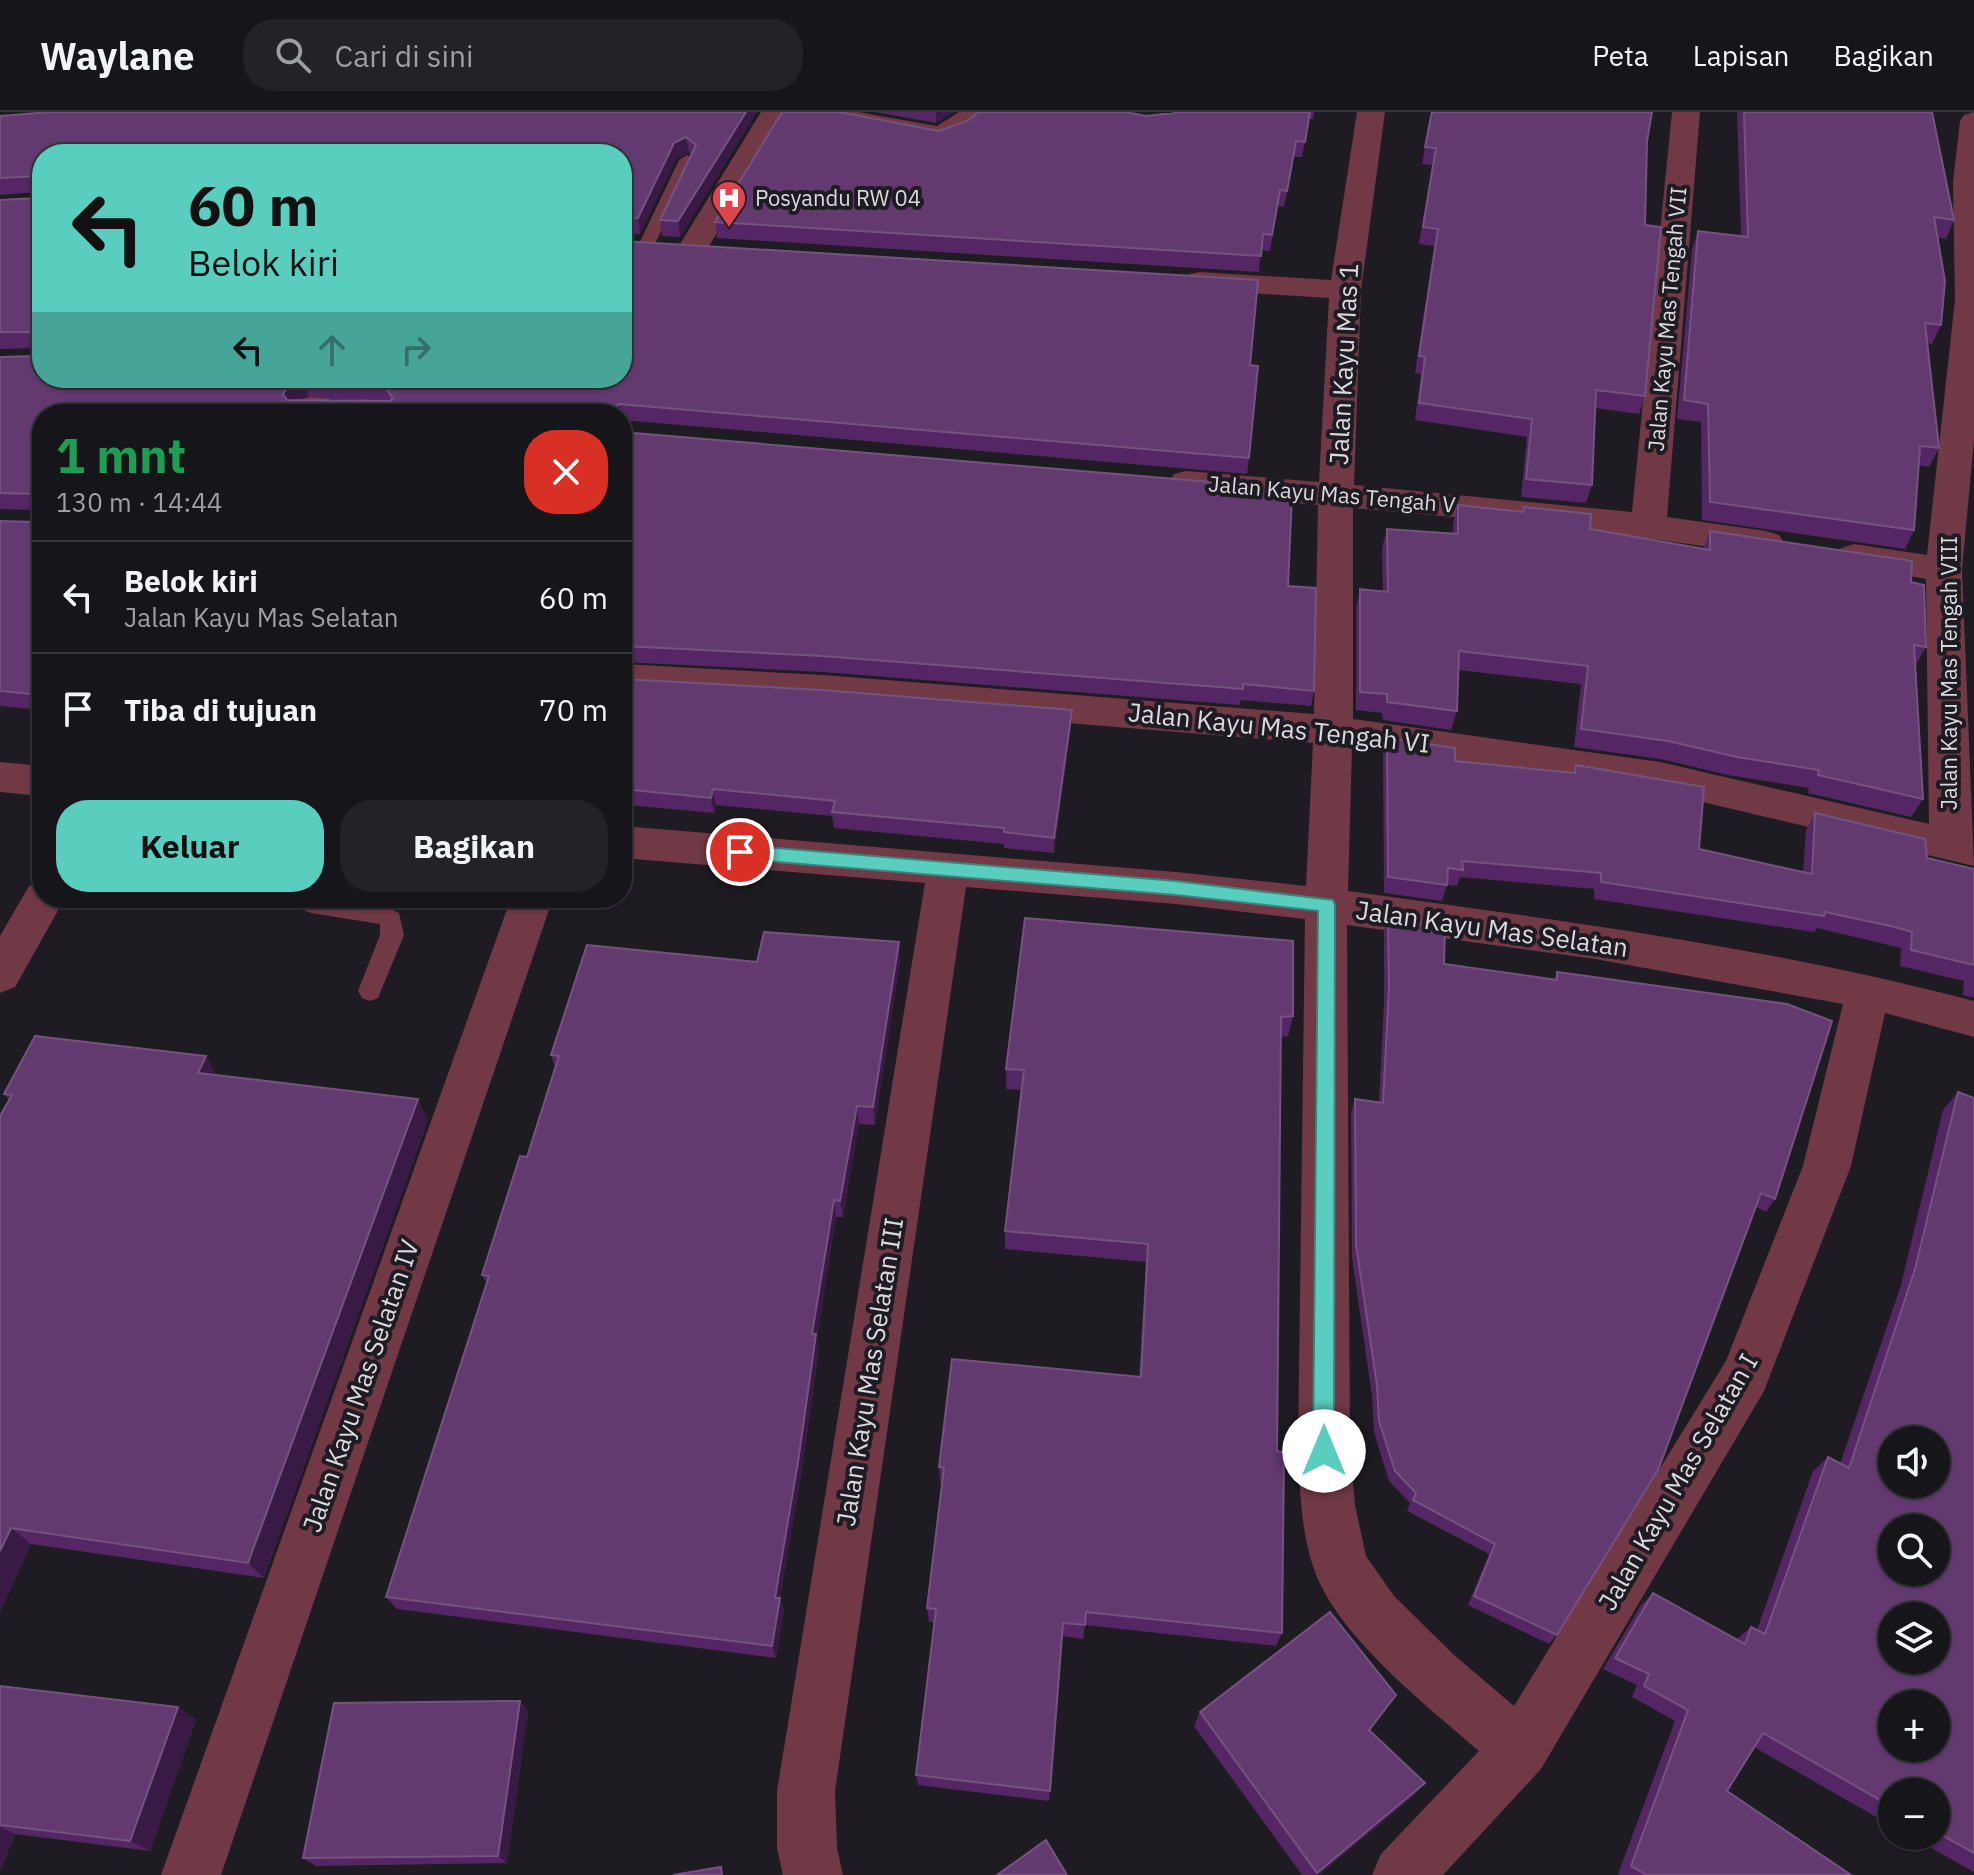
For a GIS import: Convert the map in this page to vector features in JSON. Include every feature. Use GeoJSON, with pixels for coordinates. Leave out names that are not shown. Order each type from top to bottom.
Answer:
{"type":"FeatureCollection","features":[{"type":"Feature","properties":{"kind":"street"},"geometry":{"type":"LineString","coordinates":[[692,249],[775,112]]}},
{"type":"Feature","properties":{"kind":"street"},"geometry":{"type":"LineString","coordinates":[[810,112],[940,135],[948,134],[977,112]]}},
{"type":"Feature","properties":{"kind":"street","name":"Jalan Kayu Mas 1"},"geometry":{"type":"LineString","coordinates":[[1371,112],[1345,290],[1336,493],[1333,730],[1326,905],[1324,1451],[1328,1505],[1341,1568],[1375,1615],[1433,1674],[1521,1749]]}},
{"type":"Feature","properties":{"kind":"street","name":"Jalan Kayu Mas Tengah VII"},"geometry":{"type":"LineString","coordinates":[[1648,526],[1686,112]]}},
{"type":"Feature","properties":{"kind":"street","name":"Jalan Kayu Mas Tengah VIII"},"geometry":{"type":"LineString","coordinates":[[1962,847],[1944,570],[1971,300],[1968,182],[1974,121]]}},
{"type":"Feature","properties":{"kind":"street"},"geometry":{"type":"LineString","coordinates":[[634,245],[724,251]]}},
{"type":"Feature","properties":{"kind":"street"},"geometry":{"type":"LineString","coordinates":[[1177,280],[1345,290]]}},
{"type":"Feature","properties":{"kind":"street","name":"Jalan Kayu Mas Tengah V"},"geometry":{"type":"LineString","coordinates":[[1150,478],[1336,493],[1648,526],[1944,570]]}},
{"type":"Feature","properties":{"kind":"street","name":"Jalan Kayu Mas Tengah VI"},"geometry":{"type":"LineString","coordinates":[[632,679],[839,690],[1333,730],[1660,777],[1962,847]]}},
{"type":"Feature","properties":{"kind":"street"},"geometry":{"type":"LineString","coordinates":[[0,777],[32,780]]}},
{"type":"Feature","properties":{"kind":"street","name":"Jalan Kayu Mas Selatan"},"geometry":{"type":"LineString","coordinates":[[632,843],[1176,888],[1326,905],[1595,942],[1868,991],[1974,1019]]}},
{"type":"Feature","properties":{"kind":"street","name":"Jalan Kayu Mas Selatan III"},"geometry":{"type":"LineString","coordinates":[[813,1875],[807,1848],[806,1791],[948,870]]}},
{"type":"Feature","properties":{"kind":"street"},"geometry":{"type":"LineString","coordinates":[[0,975],[38,908]]}},
{"type":"Feature","properties":{"kind":"street","name":"Jalan Kayu Mas Selatan IV"},"geometry":{"type":"LineString","coordinates":[[191,1875],[529,908]]}},
{"type":"Feature","properties":{"kind":"street","name":"Jalan Kayu Mas Selatan I"},"geometry":{"type":"LineString","coordinates":[[1402,1875],[1521,1749],[1746,1374],[1827,1166],[1868,991]]}},
{"type":"Feature","properties":{"kind":"lane"},"geometry":{"type":"LineString","coordinates":[[634,245],[687,160]]}},
{"type":"Feature","properties":{"kind":"lane"},"geometry":{"type":"LineString","coordinates":[[341,908],[378,913],[391,919],[392,935],[370,991]]}},
{"type":"Feature","properties":{"kind":"building"},"geometry":{"type":"Polygon","coordinates":[[[50,112],[746,112],[678,221],[660,220],[696,145],[686,137],[674,143],[638,218],[632,218],[632,144],[32,144],[32,176],[0,178],[0,116],[50,112]]]}},
{"type":"Feature","properties":{"kind":"building"},"geometry":{"type":"Polygon","coordinates":[[[782,112],[839,112],[939,131],[969,120],[978,112],[1126,112],[1146,116],[1176,112],[1310,112],[1305,142],[1296,141],[1287,191],[1280,190],[1272,235],[1263,234],[1261,256],[715,222],[782,112]]]}},
{"type":"Feature","properties":{"kind":"building"},"geometry":{"type":"Polygon","coordinates":[[[1432,112],[1652,112],[1647,141],[1645,225],[1661,227],[1645,396],[1596,390],[1592,485],[1526,479],[1532,419],[1419,403],[1425,357],[1419,356],[1438,229],[1423,227],[1436,148],[1425,147],[1432,112]]]}},
{"type":"Feature","properties":{"kind":"building"},"geometry":{"type":"Polygon","coordinates":[[[1744,112],[1932,112],[1954,220],[1934,217],[1945,281],[1941,325],[1925,323],[1939,448],[1920,446],[1914,530],[1710,502],[1708,404],[1684,400],[1698,231],[1748,237],[1744,112]]]}},
{"type":"Feature","properties":{"kind":"building"},"geometry":{"type":"Polygon","coordinates":[[[32,198],[32,332],[0,332],[0,200],[32,198]]]}},
{"type":"Feature","properties":{"kind":"building"},"geometry":{"type":"Polygon","coordinates":[[[632,242],[1258,280],[1250,365],[1258,366],[1249,458],[632,404],[32,404],[32,494],[0,493],[0,357],[32,356],[32,388],[287,388],[283,394],[287,400],[390,401],[393,398],[385,388],[632,388],[632,242]]]}},
{"type":"Feature","properties":{"kind":"building"},"geometry":{"type":"Polygon","coordinates":[[[632,433],[1246,485],[1246,492],[1292,495],[1288,586],[1316,588],[1314,691],[1243,684],[1243,689],[822,656],[632,646],[632,433]]]}},
{"type":"Feature","properties":{"kind":"building"},"geometry":{"type":"Polygon","coordinates":[[[1458,505],[1523,512],[1524,507],[1591,514],[1590,529],[1710,550],[1710,531],[1912,561],[1911,582],[1924,585],[1926,647],[1914,645],[1923,799],[1818,775],[1819,770],[1737,757],[1668,741],[1581,729],[1588,666],[1459,651],[1457,711],[1387,702],[1387,694],[1360,692],[1360,589],[1388,592],[1387,529],[1458,534],[1458,505]]]}},
{"type":"Feature","properties":{"kind":"building"},"geometry":{"type":"Polygon","coordinates":[[[0,521],[32,522],[32,694],[0,691],[0,521]]]}},
{"type":"Feature","properties":{"kind":"building"},"geometry":{"type":"Polygon","coordinates":[[[632,680],[821,690],[1072,710],[1054,838],[1004,832],[1004,828],[832,812],[835,801],[713,789],[711,798],[632,790],[632,680]]]}},
{"type":"Feature","properties":{"kind":"building"},"geometry":{"type":"Polygon","coordinates":[[[1387,738],[1455,748],[1455,761],[1575,773],[1576,765],[1704,787],[1699,849],[1812,874],[1815,813],[1925,839],[1927,858],[1974,869],[1974,965],[1911,950],[1912,932],[1895,927],[1825,912],[1824,916],[1601,882],[1601,873],[1462,861],[1463,870],[1448,868],[1447,885],[1388,877],[1387,738]]]}},
{"type":"Feature","properties":{"kind":"building"},"geometry":{"type":"Polygon","coordinates":[[[1025,918],[1293,941],[1293,1016],[1281,1017],[1277,1451],[1284,1452],[1282,1633],[1086,1612],[1085,1625],[1063,1623],[1050,1791],[916,1775],[936,1609],[927,1608],[944,1468],[939,1467],[952,1359],[1141,1377],[1148,1244],[1005,1231],[1024,1070],[1006,1069],[1025,918]]]}},
{"type":"Feature","properties":{"kind":"building"},"geometry":{"type":"Polygon","coordinates":[[[1388,919],[1445,927],[1444,964],[1557,980],[1557,972],[1787,1004],[1832,1021],[1775,1199],[1761,1193],[1658,1470],[1557,1635],[1474,1596],[1495,1544],[1413,1500],[1416,1493],[1395,1471],[1379,1421],[1377,1385],[1356,1245],[1355,1099],[1383,1103],[1389,988],[1388,919]]]}},
{"type":"Feature","properties":{"kind":"building"},"geometry":{"type":"Polygon","coordinates":[[[764,932],[899,942],[873,1107],[857,1106],[840,1201],[834,1200],[812,1334],[816,1334],[798,1462],[775,1598],[780,1598],[772,1646],[386,1597],[489,1276],[482,1275],[520,1156],[527,1157],[559,1056],[551,1055],[587,945],[757,962],[764,932]]]}},
{"type":"Feature","properties":{"kind":"building"},"geometry":{"type":"Polygon","coordinates":[[[35,1036],[206,1056],[198,1073],[418,1099],[248,1563],[11,1528],[0,1551],[0,1116],[12,1095],[4,1094],[35,1036]]]}},
{"type":"Feature","properties":{"kind":"building"},"geometry":{"type":"Polygon","coordinates":[[[1958,1092],[1974,1098],[1974,1853],[1950,1840],[1950,1778],[1878,1778],[1878,1799],[1763,1733],[1727,1791],[1851,1875],[1647,1875],[1631,1866],[1688,1710],[1644,1686],[1649,1674],[1615,1658],[1653,1593],[1745,1644],[1751,1627],[1765,1634],[1828,1457],[1849,1468],[1915,1269],[1958,1092]]]}},
{"type":"Feature","properties":{"kind":"building"},"geometry":{"type":"Polygon","coordinates":[[[1330,1612],[1396,1695],[1369,1730],[1425,1783],[1317,1873],[1200,1712],[1330,1612]]]}},
{"type":"Feature","properties":{"kind":"building"},"geometry":{"type":"Polygon","coordinates":[[[0,1686],[178,1707],[130,1841],[0,1825],[0,1686]]]}},
{"type":"Feature","properties":{"kind":"building"},"geometry":{"type":"Polygon","coordinates":[[[520,1701],[498,1856],[303,1858],[334,1703],[520,1701]]]}},
{"type":"Feature","properties":{"kind":"building"},"geometry":{"type":"Polygon","coordinates":[[[1046,1840],[1067,1875],[997,1875],[1046,1840]]]}},
{"type":"Feature","properties":{"kind":"building"},"geometry":{"type":"Polygon","coordinates":[[[721,1867],[722,1875],[673,1875],[721,1867]]]}},
{"type":"Feature","properties":{"kind":"place","name":"Posyandu RW 04"},"geometry":{"type":"Point","coordinates":[729,229]}},
{"type":"Feature","properties":{"kind":"route"},"geometry":{"type":"LineString","coordinates":[[740,852],[1176,888],[1326,905],[1324,1451]]}}]}
